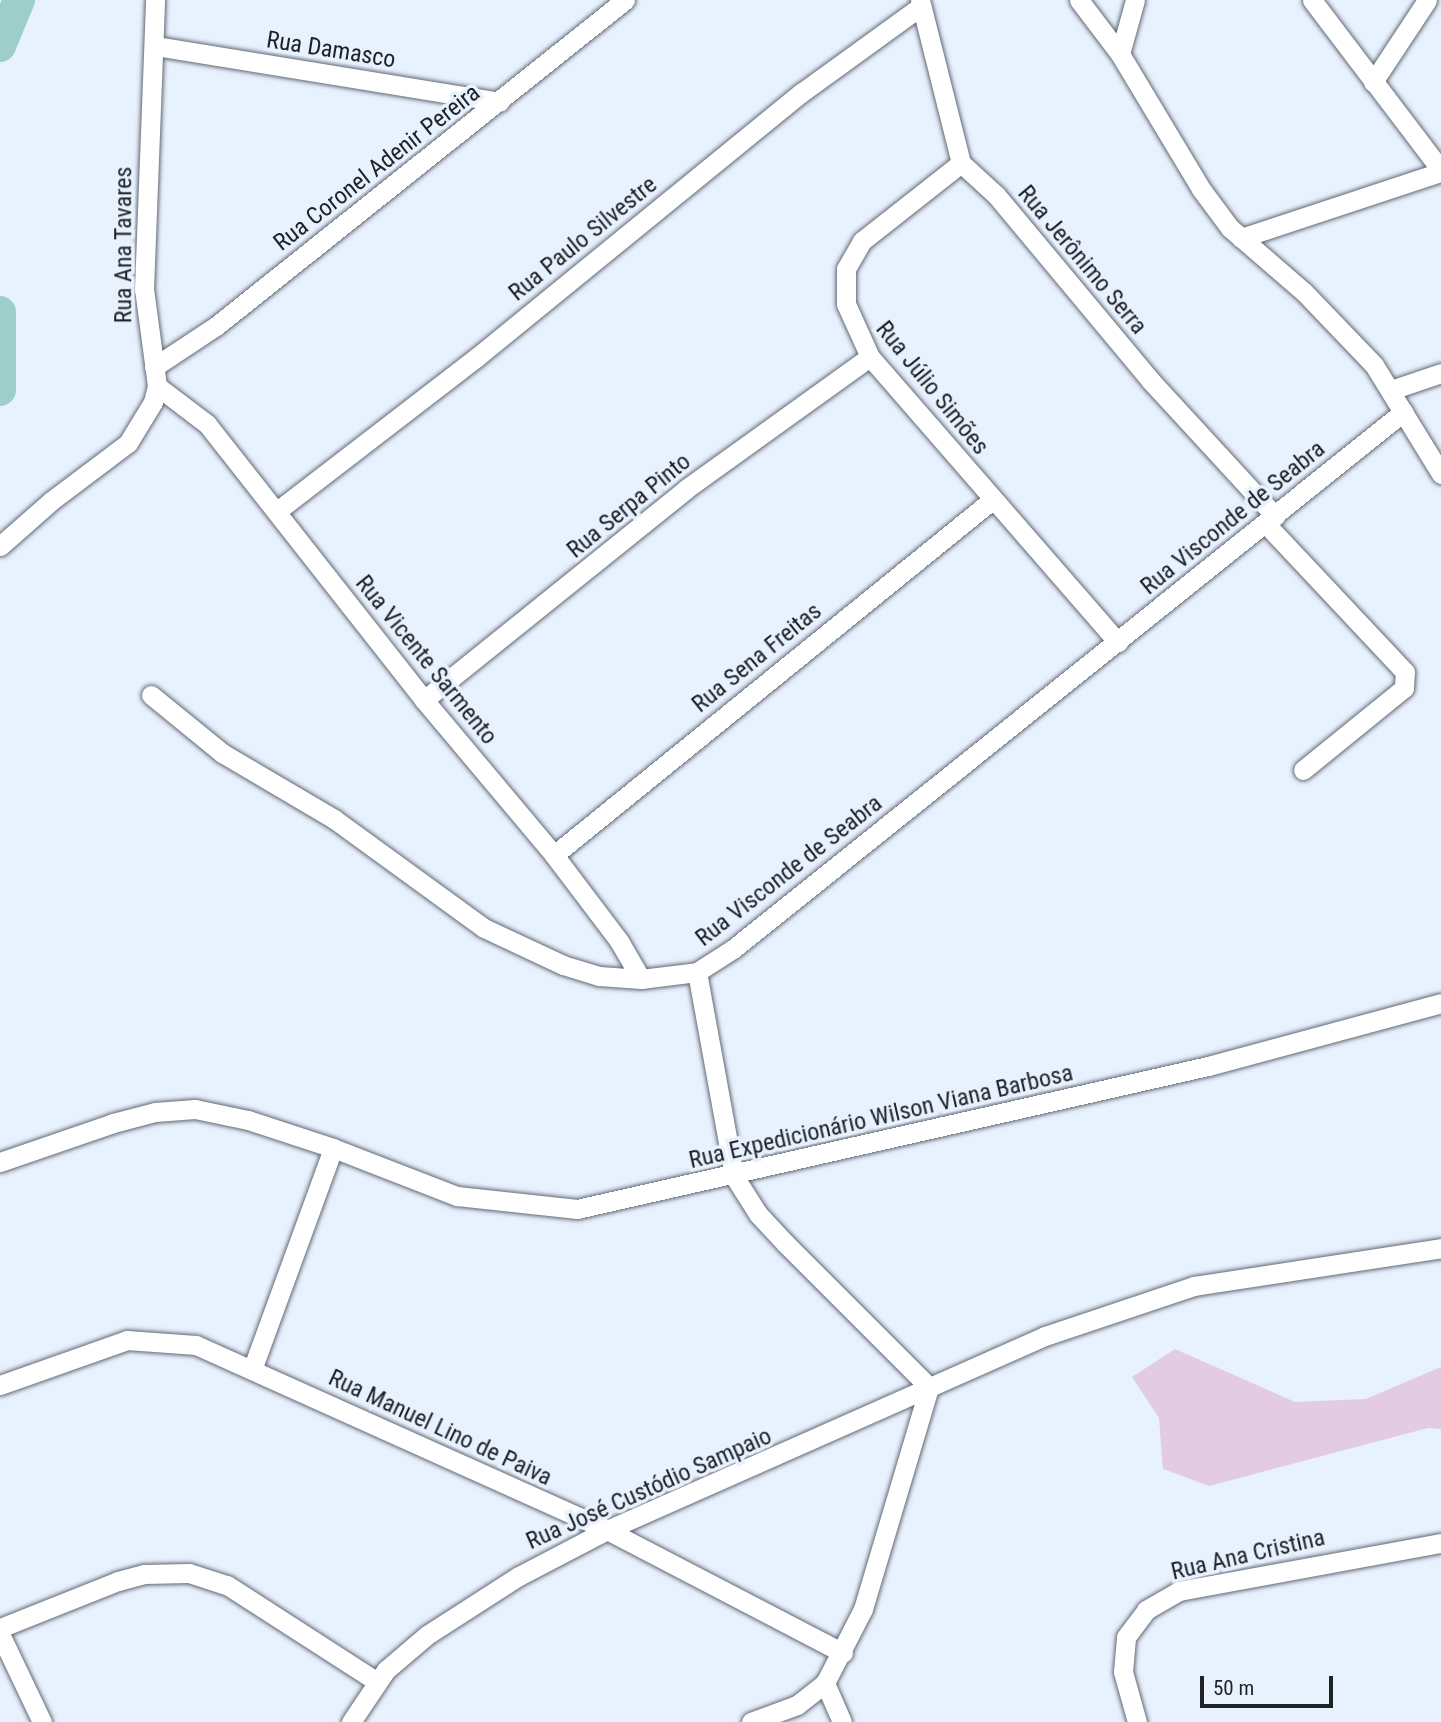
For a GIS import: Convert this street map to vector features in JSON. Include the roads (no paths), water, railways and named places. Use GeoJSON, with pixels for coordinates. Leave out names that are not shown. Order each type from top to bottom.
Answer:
{"type":"FeatureCollection","features":[{"type":"Feature","properties":{"kind":"street","name":"Rua Ana Tavares"},"geometry":{"type":"LineString","coordinates":[[0,546],[128,443],[147,416],[155,376],[144,289],[155,0]]}},
{"type":"Feature","properties":{"kind":"street","name":"Rua Coronel Adenir Pereira"},"geometry":{"type":"LineString","coordinates":[[155,376],[625,0]]}},
{"type":"Feature","properties":{"kind":"street"},"geometry":{"type":"LineString","coordinates":[[1079,0],[1120,54],[1201,189],[1241,238],[1350,337],[1391,390],[1441,474]]}},
{"type":"Feature","properties":{"kind":"street"},"geometry":{"type":"LineString","coordinates":[[1120,54],[1135,0]]}},
{"type":"Feature","properties":{"kind":"street"},"geometry":{"type":"LineString","coordinates":[[1373,82],[1427,0]]}},
{"type":"Feature","properties":{"kind":"street"},"geometry":{"type":"LineString","coordinates":[[920,3],[961,163]]}},
{"type":"Feature","properties":{"kind":"street","name":"Rua Paulo Silvestre"},"geometry":{"type":"LineString","coordinates":[[277,511],[477,357],[801,93],[920,3]]}},
{"type":"Feature","properties":{"kind":"street"},"geometry":{"type":"LineString","coordinates":[[1241,238],[1441,171],[1373,82],[1321,5]]}},
{"type":"Feature","properties":{"kind":"street","name":"Rua Damasco"},"geometry":{"type":"LineString","coordinates":[[155,46],[499,102]]}},
{"type":"Feature","properties":{"kind":"street","name":"Rua Júlio Simões"},"geometry":{"type":"LineString","coordinates":[[961,163],[887,218],[862,241],[846,270],[846,304],[870,357],[1118,642]]}},
{"type":"Feature","properties":{"kind":"street","name":"Rua Jerônimo Serra"},"geometry":{"type":"LineString","coordinates":[[961,163],[996,195],[1150,380],[1405,672],[1404,688],[1303,770]]}},
{"type":"Feature","properties":{"kind":"street","name":"Rua Serpa Pinto"},"geometry":{"type":"LineString","coordinates":[[424,699],[686,489],[870,357]]}},
{"type":"Feature","properties":{"kind":"street"},"geometry":{"type":"LineString","coordinates":[[1391,390],[1441,373]]}},
{"type":"Feature","properties":{"kind":"street","name":"Rua Vicente Sarmento"},"geometry":{"type":"LineString","coordinates":[[155,376],[202,419],[277,511],[424,699],[554,855],[619,941],[641,979]]}},
{"type":"Feature","properties":{"kind":"street","name":"Rua Visconde de Seabra"},"geometry":{"type":"LineString","coordinates":[[151,695],[222,753],[334,819],[484,928],[564,965],[599,976],[641,979],[697,972],[733,949],[1403,412]]}},
{"type":"Feature","properties":{"kind":"street","name":"Rua Sena Freitas"},"geometry":{"type":"LineString","coordinates":[[554,855],[992,500]]}},
{"type":"Feature","properties":{"kind":"street"},"geometry":{"type":"LineString","coordinates":[[697,972],[734,1176],[758,1214],[929,1387],[863,1609],[843,1653],[825,1683],[797,1705],[751,1722]]}},
{"type":"Feature","properties":{"kind":"street","name":"Rua Expedicionário Wilson Viana Barbosa"},"geometry":{"type":"LineString","coordinates":[[0,1162],[113,1123],[155,1112],[195,1109],[248,1120],[333,1148],[457,1196],[555,1210],[734,1176],[1208,1066],[1441,1003]]}},
{"type":"Feature","properties":{"kind":"street"},"geometry":{"type":"LineString","coordinates":[[253,1367],[333,1148]]}},
{"type":"Feature","properties":{"kind":"street","name":"Rua José Custódio Sampaio"},"geometry":{"type":"LineString","coordinates":[[351,1722],[376,1681],[427,1635],[475,1602],[607,1530],[1045,1336],[1194,1286],[1441,1248]]}},
{"type":"Feature","properties":{"kind":"street","name":"Rua Manuel Lino de Paiva"},"geometry":{"type":"LineString","coordinates":[[0,1385],[127,1340],[196,1345],[253,1367],[607,1530],[843,1653]]}},
{"type":"Feature","properties":{"kind":"street","name":"Rua Ana Cristina"},"geometry":{"type":"LineString","coordinates":[[1137,1722],[1123,1672],[1126,1637],[1146,1610],[1179,1591],[1441,1543]]}},
{"type":"Feature","properties":{"kind":"street"},"geometry":{"type":"LineString","coordinates":[[0,1628],[118,1581],[144,1574],[189,1573],[227,1585],[376,1681]]}},
{"type":"Feature","properties":{"kind":"street"},"geometry":{"type":"LineString","coordinates":[[0,1634],[41,1722]]}},
{"type":"Feature","properties":{"kind":"street"},"geometry":{"type":"LineString","coordinates":[[825,1683],[842,1722]]}},
{"type":"Feature","properties":{"kind":"waterway"},"geometry":{"type":"LineString","coordinates":[[0,46],[19,0]]}},
{"type":"Feature","properties":{"kind":"waterway"},"geometry":{"type":"LineString","coordinates":[[0,312],[0,390]]}}]}
